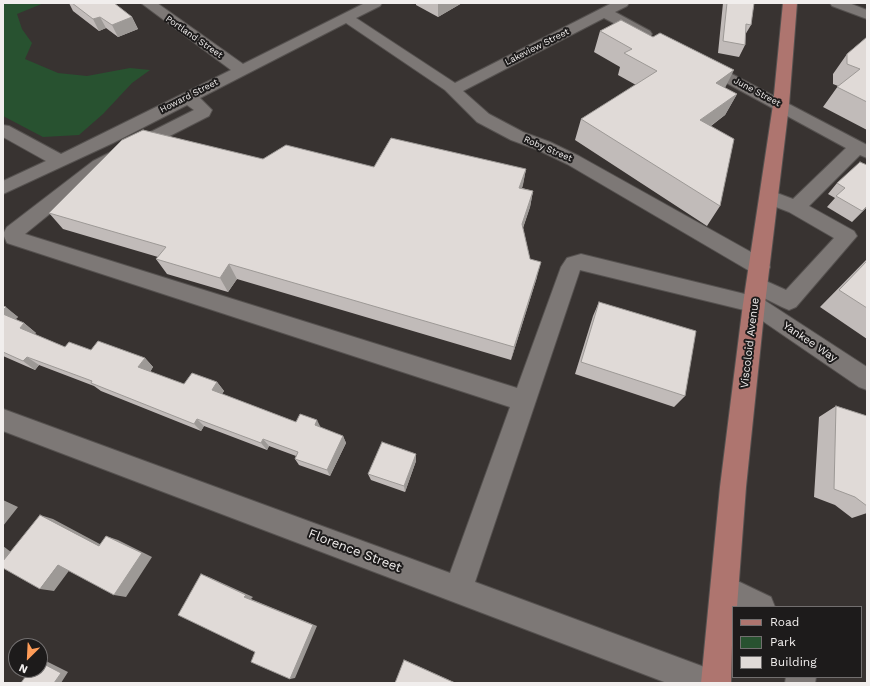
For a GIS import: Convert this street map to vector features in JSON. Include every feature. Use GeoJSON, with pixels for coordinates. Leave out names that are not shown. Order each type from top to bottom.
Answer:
{"type":"FeatureCollection","features":[{"type":"Feature","properties":{"kind":"main road","name":"Viscoloid Avenue"},"geometry":{"type":"LineString","coordinates":[[716,683],[734,487],[757,285],[781,105],[790,3]]}},
{"type":"Feature","properties":{"kind":"street","name":"Portland Street"},"geometry":{"type":"LineString","coordinates":[[148,3],[241,70]]}},
{"type":"Feature","properties":{"kind":"street","name":"Howard Street"},"geometry":{"type":"LineString","coordinates":[[3,188],[107,139],[375,3]]}},
{"type":"Feature","properties":{"kind":"street","name":"Lakeview Street"},"geometry":{"type":"LineString","coordinates":[[453,90],[622,3]]}},
{"type":"Feature","properties":{"kind":"street"},"geometry":{"type":"LineString","coordinates":[[837,3],[867,15]]}},
{"type":"Feature","properties":{"kind":"street"},"geometry":{"type":"LineString","coordinates":[[604,12],[659,41]]}},
{"type":"Feature","properties":{"kind":"street","name":"Roby Street"},"geometry":{"type":"LineString","coordinates":[[346,17],[453,90],[484,118],[517,136],[544,146],[573,160],[757,285]]}},
{"type":"Feature","properties":{"kind":"street","name":"June Street"},"geometry":{"type":"LineString","coordinates":[[694,59],[862,150]]}},
{"type":"Feature","properties":{"kind":"street"},"geometry":{"type":"LineString","coordinates":[[188,97],[204,110],[203,112],[99,165],[14,232],[12,235],[14,238],[524,401]]}},
{"type":"Feature","properties":{"kind":"street"},"geometry":{"type":"LineString","coordinates":[[3,130],[60,161]]}},
{"type":"Feature","properties":{"kind":"street"},"geometry":{"type":"LineString","coordinates":[[796,207],[862,150]]}},
{"type":"Feature","properties":{"kind":"street"},"geometry":{"type":"LineString","coordinates":[[769,197],[796,207],[847,236],[788,300],[784,325]]}},
{"type":"Feature","properties":{"kind":"street"},"geometry":{"type":"LineString","coordinates":[[458,590],[570,267],[581,262],[757,285],[788,300]]}},
{"type":"Feature","properties":{"kind":"street","name":"Yankee Way"},"geometry":{"type":"LineString","coordinates":[[757,285],[784,325],[867,380]]}},
{"type":"Feature","properties":{"kind":"street","name":"Florence Street"},"geometry":{"type":"LineString","coordinates":[[3,420],[707,683]]}},
{"type":"Feature","properties":{"kind":"street"},"geometry":{"type":"LineString","coordinates":[[725,589],[759,606]]}},
{"type":"Feature","properties":{"kind":"green space"},"geometry":{"type":"Polygon","coordinates":[[[44,3],[17,14],[22,29],[32,43],[25,59],[58,73],[87,76],[130,68],[150,70],[132,83],[103,114],[79,135],[43,137],[3,116],[3,4],[44,3]]]}},
{"type":"Feature","properties":{"kind":"building"},"geometry":{"type":"Polygon","coordinates":[[[72,3],[114,3],[132,17],[112,25],[100,17],[93,19],[72,3]]]}},
{"type":"Feature","properties":{"kind":"building"},"geometry":{"type":"Polygon","coordinates":[[[727,3],[754,3],[751,25],[746,24],[745,45],[723,41],[727,3]]]}},
{"type":"Feature","properties":{"kind":"building"},"geometry":{"type":"Polygon","coordinates":[[[621,20],[653,37],[660,33],[734,70],[716,83],[737,94],[700,120],[734,139],[720,206],[581,119],[657,71],[624,53],[632,49],[600,31],[621,20]]]}},
{"type":"Feature","properties":{"kind":"building"},"geometry":{"type":"Polygon","coordinates":[[[867,37],[867,102],[837,87],[860,69],[847,64],[847,54],[867,37]]]}},
{"type":"Feature","properties":{"kind":"building"},"geometry":{"type":"Polygon","coordinates":[[[143,130],[263,159],[286,145],[374,167],[391,138],[526,169],[519,188],[533,191],[522,224],[530,259],[541,262],[514,347],[229,264],[220,278],[156,259],[166,247],[49,213],[122,140],[143,130]]]}},
{"type":"Feature","properties":{"kind":"building"},"geometry":{"type":"Polygon","coordinates":[[[860,162],[867,165],[867,206],[862,211],[836,196],[845,188],[837,183],[860,162]]]}},
{"type":"Feature","properties":{"kind":"building"},"geometry":{"type":"Polygon","coordinates":[[[867,261],[867,308],[839,290],[867,261]]]}},
{"type":"Feature","properties":{"kind":"building"},"geometry":{"type":"Polygon","coordinates":[[[599,302],[696,331],[685,396],[581,362],[599,302]]]}},
{"type":"Feature","properties":{"kind":"building"},"geometry":{"type":"Polygon","coordinates":[[[3,314],[24,323],[20,328],[65,347],[69,342],[91,350],[98,341],[145,358],[138,367],[184,384],[192,373],[217,382],[212,390],[296,422],[300,414],[317,420],[315,425],[343,436],[327,470],[295,459],[298,452],[263,439],[261,443],[197,419],[194,424],[91,383],[92,381],[27,357],[23,361],[3,352],[3,314]]]}},
{"type":"Feature","properties":{"kind":"building"},"geometry":{"type":"Polygon","coordinates":[[[836,406],[867,416],[867,506],[855,497],[834,489],[836,406]]]}},
{"type":"Feature","properties":{"kind":"building"},"geometry":{"type":"Polygon","coordinates":[[[382,442],[416,454],[404,486],[368,474],[382,442]]]}},
{"type":"Feature","properties":{"kind":"building"},"geometry":{"type":"Polygon","coordinates":[[[40,515],[99,546],[106,536],[142,553],[114,595],[58,565],[40,589],[3,568],[3,561],[40,515]]]}},
{"type":"Feature","properties":{"kind":"building"},"geometry":{"type":"Polygon","coordinates":[[[201,574],[246,595],[244,597],[313,625],[290,679],[251,662],[255,652],[178,615],[201,574]]]}},
{"type":"Feature","properties":{"kind":"building"},"geometry":{"type":"Polygon","coordinates":[[[404,660],[455,683],[395,683],[404,660]]]}},
{"type":"Feature","properties":{"kind":"building"},"geometry":{"type":"Polygon","coordinates":[[[48,666],[61,673],[54,683],[21,683],[24,678],[48,678],[48,666]]]}}]}
